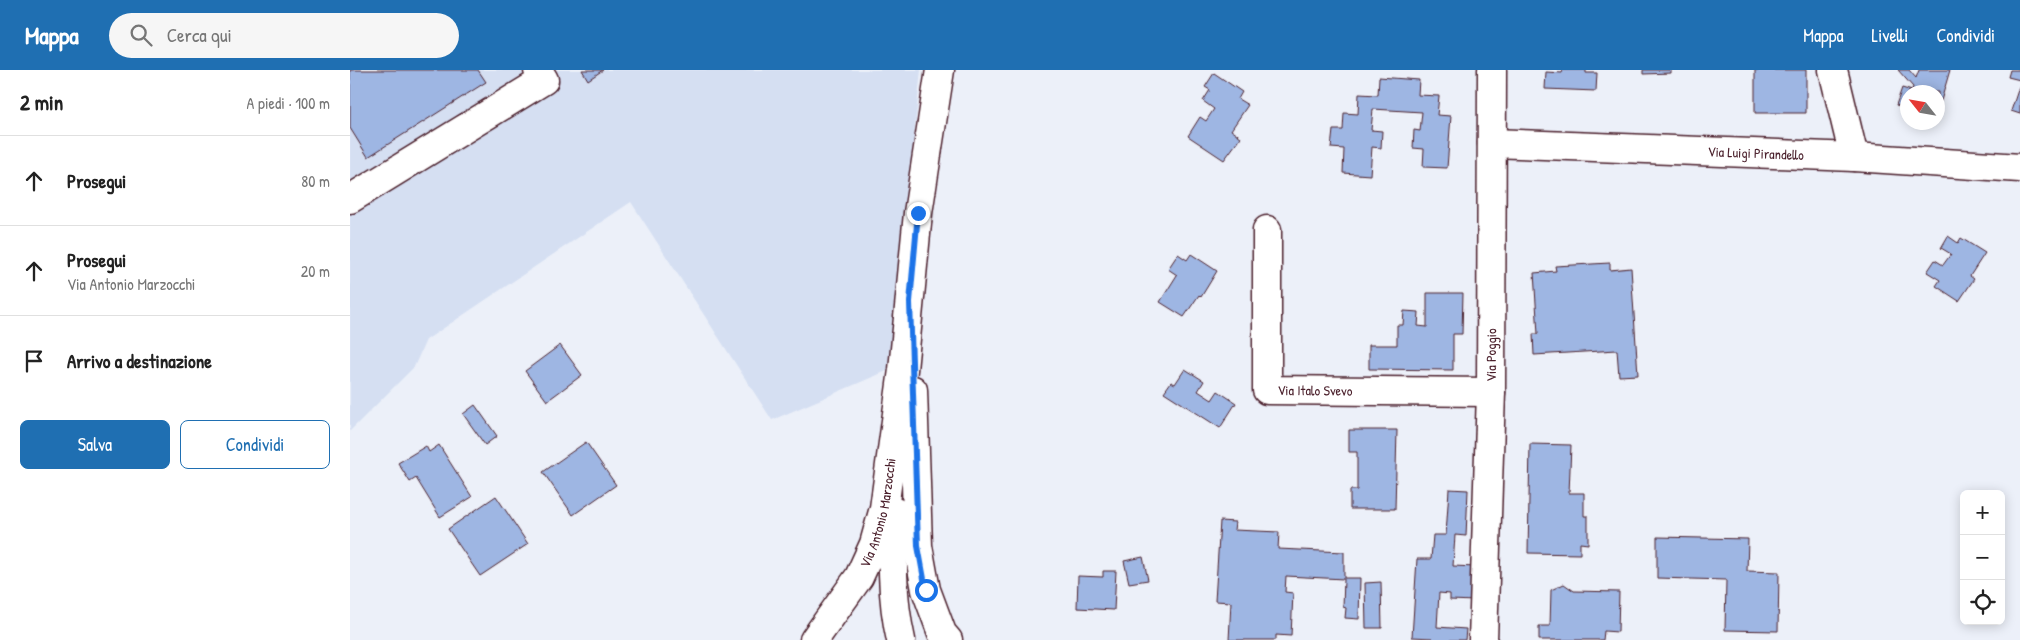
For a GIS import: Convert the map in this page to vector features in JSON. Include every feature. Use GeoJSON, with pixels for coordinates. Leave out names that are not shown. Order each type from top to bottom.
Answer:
{"type":"FeatureCollection","features":[{"type":"Feature","properties":{"kind":"street","name":"Via Antonio Marzocchi"},"geometry":{"type":"LineString","coordinates":[[814,640],[859,577],[874,544],[884,508],[903,370],[918,213],[940,70]]}},
{"type":"Feature","properties":{"kind":"street","name":"Via Poggio"},"geometry":{"type":"LineString","coordinates":[[1483,640],[1492,392],[1492,70]]}},
{"type":"Feature","properties":{"kind":"street"},"geometry":{"type":"LineString","coordinates":[[1833,70],[1854,157]]}},
{"type":"Feature","properties":{"kind":"street"},"geometry":{"type":"LineString","coordinates":[[350,199],[541,75]]}},
{"type":"Feature","properties":{"kind":"street","name":"Via Luigi Pirandello"},"geometry":{"type":"LineString","coordinates":[[1492,143],[1854,157],[2020,168]]}},
{"type":"Feature","properties":{"kind":"street","name":"Via Italo Svevo"},"geometry":{"type":"LineString","coordinates":[[1266,230],[1267,390],[1492,392]]}},
{"type":"Feature","properties":{"kind":"street"},"geometry":{"type":"LineString","coordinates":[[910,302],[918,546],[926,590],[942,633],[948,640]]}},
{"type":"Feature","properties":{"kind":"street","name":"Via Antonio Marzocchi"},"geometry":{"type":"LineString","coordinates":[[901,640],[895,613],[892,561],[903,370]]}},
{"type":"Feature","properties":{"kind":"shaded area"},"geometry":{"type":"Polygon","coordinates":[[[350,70],[921,70],[889,370],[772,420],[631,202],[426,340],[414,367],[350,431],[350,70]]]}},
{"type":"Feature","properties":{"kind":"building"},"geometry":{"type":"Polygon","coordinates":[[[350,70],[478,70],[486,82],[368,157],[350,128],[350,70]]]}},
{"type":"Feature","properties":{"kind":"building"},"geometry":{"type":"Polygon","coordinates":[[[582,70],[603,70],[588,80],[582,70]]]}},
{"type":"Feature","properties":{"kind":"building"},"geometry":{"type":"Polygon","coordinates":[[[1563,70],[1586,70],[1586,73],[1597,73],[1596,91],[1545,89],[1546,72],[1562,73],[1563,70]]]}},
{"type":"Feature","properties":{"kind":"building"},"geometry":{"type":"Polygon","coordinates":[[[1643,70],[1671,70],[1671,73],[1643,74],[1643,70]]]}},
{"type":"Feature","properties":{"kind":"building"},"geometry":{"type":"Polygon","coordinates":[[[1755,70],[1806,70],[1806,113],[1755,113],[1755,70]]]}},
{"type":"Feature","properties":{"kind":"building"},"geometry":{"type":"Polygon","coordinates":[[[1898,70],[1909,70],[1916,78],[1919,70],[1950,70],[1945,87],[1945,85],[1911,85],[1898,70]]]}},
{"type":"Feature","properties":{"kind":"building"},"geometry":{"type":"Polygon","coordinates":[[[2010,70],[2020,70],[2020,80],[2008,77],[2010,70]]]}},
{"type":"Feature","properties":{"kind":"building"},"geometry":{"type":"Polygon","coordinates":[[[1214,73],[1242,92],[1238,99],[1248,105],[1231,130],[1241,137],[1224,160],[1188,136],[1200,117],[1206,121],[1214,109],[1203,101],[1210,90],[1205,87],[1214,73]]]}},
{"type":"Feature","properties":{"kind":"building"},"geometry":{"type":"Polygon","coordinates":[[[1379,77],[1419,80],[1418,95],[1439,96],[1437,115],[1451,116],[1447,168],[1423,167],[1424,149],[1413,148],[1414,130],[1420,131],[1422,112],[1373,109],[1371,130],[1382,131],[1381,148],[1372,147],[1370,175],[1343,173],[1344,149],[1331,148],[1333,130],[1343,130],[1344,113],[1358,114],[1359,94],[1378,95],[1379,77]]]}},
{"type":"Feature","properties":{"kind":"building"},"geometry":{"type":"Polygon","coordinates":[[[2020,84],[2020,114],[2011,111],[2020,84]]]}},
{"type":"Feature","properties":{"kind":"building"},"geometry":{"type":"Polygon","coordinates":[[[1900,94],[1900,106],[1896,105],[1900,94]]]}},
{"type":"Feature","properties":{"kind":"building"},"geometry":{"type":"Polygon","coordinates":[[[1948,236],[1958,243],[1961,238],[1985,253],[1970,276],[1974,279],[1959,301],[1936,286],[1940,280],[1927,272],[1935,260],[1943,265],[1951,254],[1941,248],[1948,236]]]}},
{"type":"Feature","properties":{"kind":"building"},"geometry":{"type":"Polygon","coordinates":[[[1178,254],[1187,260],[1191,254],[1217,271],[1201,297],[1199,295],[1184,317],[1160,302],[1177,275],[1168,269],[1178,254]]]}},
{"type":"Feature","properties":{"kind":"building"},"geometry":{"type":"Polygon","coordinates":[[[1610,263],[1610,270],[1631,268],[1638,375],[1619,376],[1617,350],[1534,355],[1533,334],[1538,334],[1534,273],[1556,271],[1555,266],[1610,263]]]}},
{"type":"Feature","properties":{"kind":"building"},"geometry":{"type":"Polygon","coordinates":[[[1427,293],[1463,293],[1462,334],[1453,334],[1453,370],[1369,369],[1369,345],[1397,345],[1397,325],[1403,325],[1404,311],[1419,312],[1418,326],[1427,327],[1427,293]]]}},
{"type":"Feature","properties":{"kind":"building"},"geometry":{"type":"Polygon","coordinates":[[[560,345],[582,375],[547,401],[525,371],[560,345]]]}},
{"type":"Feature","properties":{"kind":"building"},"geometry":{"type":"Polygon","coordinates":[[[1185,369],[1204,381],[1198,391],[1212,400],[1218,391],[1236,403],[1220,428],[1164,392],[1171,382],[1175,384],[1185,369]]]}},
{"type":"Feature","properties":{"kind":"building"},"geometry":{"type":"Polygon","coordinates":[[[475,405],[497,436],[485,445],[463,414],[475,405]]]}},
{"type":"Feature","properties":{"kind":"building"},"geometry":{"type":"Polygon","coordinates":[[[1349,430],[1397,430],[1395,509],[1350,509],[1350,490],[1357,490],[1357,452],[1349,452],[1349,430]]]}},
{"type":"Feature","properties":{"kind":"building"},"geometry":{"type":"Polygon","coordinates":[[[586,442],[616,485],[573,515],[543,472],[586,442]]]}},
{"type":"Feature","properties":{"kind":"building"},"geometry":{"type":"Polygon","coordinates":[[[1530,444],[1571,445],[1569,493],[1584,493],[1584,516],[1588,516],[1588,544],[1580,543],[1580,554],[1528,553],[1530,444]]]}},
{"type":"Feature","properties":{"kind":"building"},"geometry":{"type":"Polygon","coordinates":[[[439,445],[472,497],[440,517],[416,478],[410,482],[398,463],[426,446],[429,452],[439,445]]]}},
{"type":"Feature","properties":{"kind":"building"},"geometry":{"type":"Polygon","coordinates":[[[1449,489],[1468,490],[1466,536],[1455,535],[1453,566],[1476,567],[1475,601],[1450,600],[1450,594],[1439,593],[1437,627],[1466,629],[1465,640],[1432,640],[1432,638],[1412,637],[1417,559],[1431,559],[1433,535],[1446,535],[1449,489]]]}},
{"type":"Feature","properties":{"kind":"building"},"geometry":{"type":"Polygon","coordinates":[[[496,496],[528,544],[480,576],[448,529],[496,496]]]}},
{"type":"Feature","properties":{"kind":"building"},"geometry":{"type":"Polygon","coordinates":[[[1220,521],[1235,522],[1234,530],[1279,532],[1278,549],[1344,552],[1344,578],[1360,578],[1359,619],[1345,618],[1346,608],[1343,607],[1344,579],[1286,576],[1285,592],[1293,593],[1291,636],[1276,635],[1276,640],[1229,640],[1231,602],[1215,601],[1220,521]]]}},
{"type":"Feature","properties":{"kind":"building"},"geometry":{"type":"Polygon","coordinates":[[[1657,537],[1748,539],[1747,571],[1779,572],[1778,631],[1725,630],[1726,580],[1657,578],[1657,537]]]}},
{"type":"Feature","properties":{"kind":"building"},"geometry":{"type":"Polygon","coordinates":[[[1143,557],[1148,580],[1129,583],[1124,561],[1143,557]]]}},
{"type":"Feature","properties":{"kind":"building"},"geometry":{"type":"Polygon","coordinates":[[[1103,571],[1116,571],[1114,610],[1077,608],[1078,576],[1103,577],[1103,571]]]}},
{"type":"Feature","properties":{"kind":"building"},"geometry":{"type":"Polygon","coordinates":[[[1381,582],[1382,628],[1366,628],[1365,583],[1381,582]]]}},
{"type":"Feature","properties":{"kind":"building"},"geometry":{"type":"Polygon","coordinates":[[[1564,584],[1574,591],[1619,592],[1618,632],[1604,631],[1603,640],[1539,640],[1539,626],[1550,626],[1551,590],[1564,584]]]}},
{"type":"Feature","properties":{"kind":"route"},"geometry":{"type":"LineString","coordinates":[[918,213],[910,302],[918,546],[926,590]]}}]}
